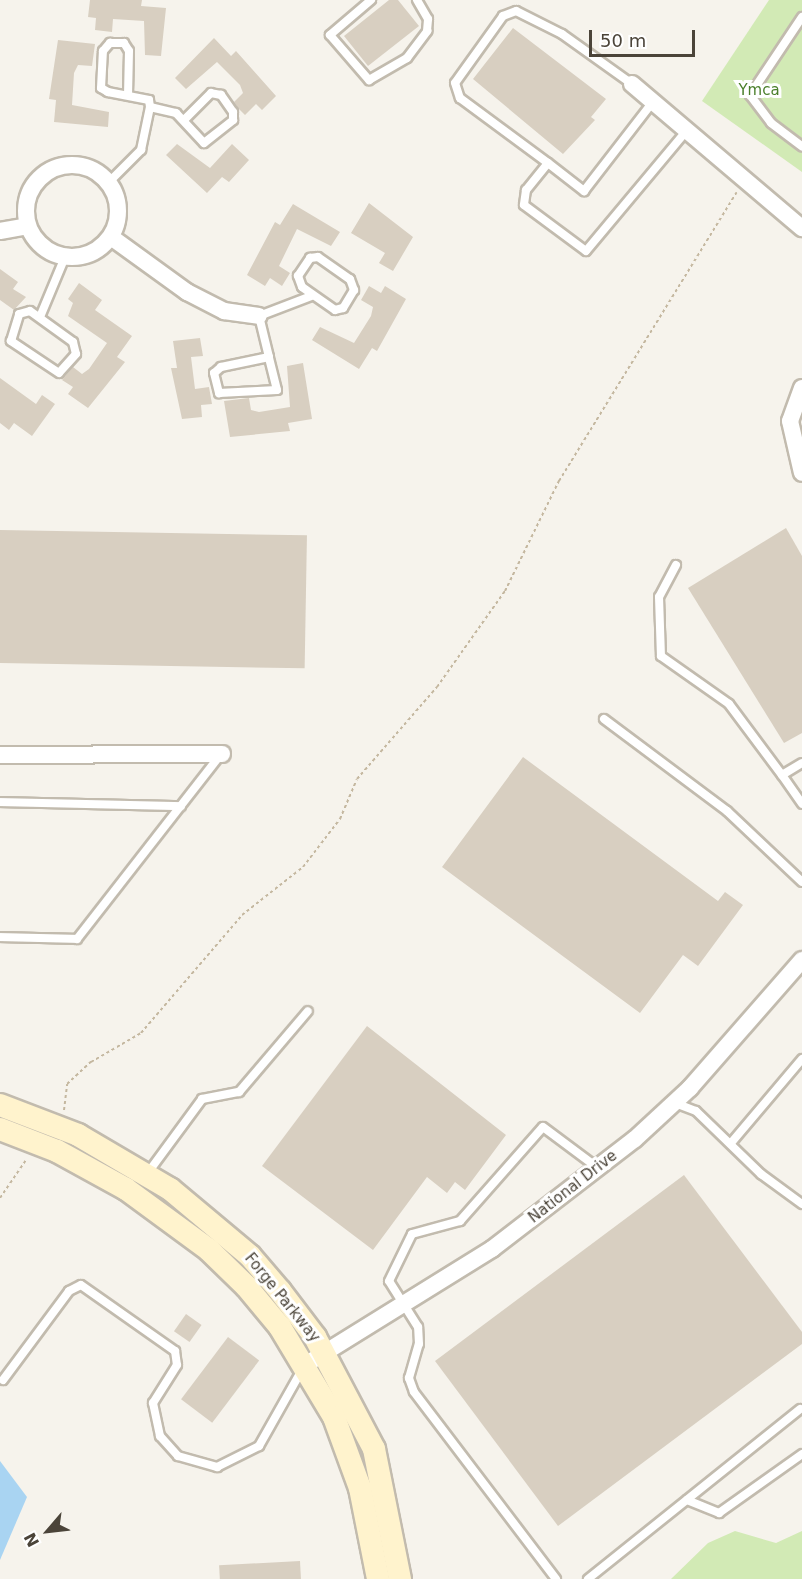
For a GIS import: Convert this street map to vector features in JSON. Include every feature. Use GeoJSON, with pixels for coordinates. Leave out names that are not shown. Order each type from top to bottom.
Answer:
{"type":"FeatureCollection","features":[{"type":"Feature","properties":{"kind":"street"},"geometry":{"type":"LineString","coordinates":[[632,84],[802,228]]}},
{"type":"Feature","properties":{"kind":"street"},"geometry":{"type":"LineString","coordinates":[[57,167],[85,167],[108,183],[118,209],[111,237],[91,254],[65,257],[42,246],[28,226],[28,197],[44,174],[57,167]]}},
{"type":"Feature","properties":{"kind":"street"},"geometry":{"type":"LineString","coordinates":[[0,231],[28,226]]}},
{"type":"Feature","properties":{"kind":"street"},"geometry":{"type":"LineString","coordinates":[[111,237],[187,292],[224,311],[259,316]]}},
{"type":"Feature","properties":{"kind":"street"},"geometry":{"type":"LineString","coordinates":[[802,388],[790,421],[802,473]]}},
{"type":"Feature","properties":{"kind":"street"},"geometry":{"type":"LineString","coordinates":[[0,755],[222,754]]}},
{"type":"Feature","properties":{"kind":"street","name":"National Drive"},"geometry":{"type":"LineString","coordinates":[[305,1365],[402,1307],[492,1249],[598,1168],[675,1102],[802,960]]}},
{"type":"Feature","properties":{"kind":"street","name":"Forge Parkway"},"geometry":{"type":"LineString","coordinates":[[0,1105],[59,1121],[147,1174],[250,1256],[324,1353],[374,1449],[400,1579]]}},
{"type":"Feature","properties":{"kind":"street","name":"Forge Parkway"},"geometry":{"type":"LineString","coordinates":[[0,1129],[133,1194],[238,1279],[305,1365],[334,1417],[360,1488],[378,1579]]}},
{"type":"Feature","properties":{"kind":"lane"},"geometry":{"type":"LineString","coordinates":[[371,0],[330,35],[369,80],[407,58],[427,31],[428,18],[417,0]]}},
{"type":"Feature","properties":{"kind":"lane"},"geometry":{"type":"LineString","coordinates":[[632,84],[527,12],[503,16],[455,83],[460,98],[584,191],[652,103]]}},
{"type":"Feature","properties":{"kind":"lane"},"geometry":{"type":"LineString","coordinates":[[802,17],[750,95],[771,123],[802,146]]}},
{"type":"Feature","properties":{"kind":"lane"},"geometry":{"type":"LineString","coordinates":[[108,183],[141,150],[150,107],[149,100],[128,95],[102,88],[104,51],[110,43],[124,43],[129,51],[128,95]]}},
{"type":"Feature","properties":{"kind":"lane"},"geometry":{"type":"LineString","coordinates":[[150,107],[166,107],[184,120],[204,143],[233,120],[233,111],[221,95],[210,93],[184,120]]}},
{"type":"Feature","properties":{"kind":"lane"},"geometry":{"type":"LineString","coordinates":[[548,163],[526,190],[524,206],[586,251],[687,130]]}},
{"type":"Feature","properties":{"kind":"lane"},"geometry":{"type":"LineString","coordinates":[[40,317],[65,257]]}},
{"type":"Feature","properties":{"kind":"lane"},"geometry":{"type":"LineString","coordinates":[[318,257],[350,279],[354,290],[344,308],[335,310],[311,296],[298,276],[310,258],[318,257]]}},
{"type":"Feature","properties":{"kind":"lane"},"geometry":{"type":"LineString","coordinates":[[269,357],[220,367],[214,373],[219,393],[277,390],[269,357],[259,316],[311,296]]}},
{"type":"Feature","properties":{"kind":"lane"},"geometry":{"type":"LineString","coordinates":[[30,311],[40,317],[73,342],[76,354],[59,373],[11,341],[19,314],[30,311]]}},
{"type":"Feature","properties":{"kind":"lane"},"geometry":{"type":"LineString","coordinates":[[676,565],[659,597],[661,656],[729,704],[802,804]]}},
{"type":"Feature","properties":{"kind":"lane"},"geometry":{"type":"LineString","coordinates":[[604,719],[727,811],[802,882]]}},
{"type":"Feature","properties":{"kind":"lane"},"geometry":{"type":"LineString","coordinates":[[0,937],[77,939],[222,754]]}},
{"type":"Feature","properties":{"kind":"lane"},"geometry":{"type":"LineString","coordinates":[[782,775],[802,764]]}},
{"type":"Feature","properties":{"kind":"lane"},"geometry":{"type":"LineString","coordinates":[[0,802],[181,806]]}},
{"type":"Feature","properties":{"kind":"lane"},"geometry":{"type":"LineString","coordinates":[[133,1194],[202,1099],[239,1092],[308,1011]]}},
{"type":"Feature","properties":{"kind":"lane"},"geometry":{"type":"LineString","coordinates":[[731,1143],[802,1059]]}},
{"type":"Feature","properties":{"kind":"lane"},"geometry":{"type":"LineString","coordinates":[[675,1102],[696,1111],[802,1204]]}},
{"type":"Feature","properties":{"kind":"lane"},"geometry":{"type":"LineString","coordinates":[[35,1148],[59,1121]]}},
{"type":"Feature","properties":{"kind":"lane"},"geometry":{"type":"LineString","coordinates":[[556,1579],[414,1392],[409,1378],[420,1344],[418,1327],[402,1307],[389,1281],[412,1234],[460,1221],[543,1126],[598,1168]]}},
{"type":"Feature","properties":{"kind":"lane"},"geometry":{"type":"LineString","coordinates":[[3,1380],[69,1291],[81,1285],[175,1351],[177,1365],[153,1403],[160,1436],[178,1456],[217,1467],[259,1446],[305,1365]]}},
{"type":"Feature","properties":{"kind":"lane"},"geometry":{"type":"LineString","coordinates":[[588,1579],[800,1409]]}},
{"type":"Feature","properties":{"kind":"lane"},"geometry":{"type":"LineString","coordinates":[[687,1500],[719,1513],[802,1454]]}},
{"type":"Feature","properties":{"kind":"path"},"geometry":{"type":"LineString","coordinates":[[59,1121],[67,1084],[91,1062],[141,1034],[242,915],[303,867],[340,819],[357,779],[437,687],[505,591],[560,481],[744,179]]}},
{"type":"Feature","properties":{"kind":"path"},"geometry":{"type":"LineString","coordinates":[[0,1198],[35,1148]]}},
{"type":"Feature","properties":{"kind":"green space","name":"Ymca"},"geometry":{"type":"Polygon","coordinates":[[[769,0],[802,0],[802,172],[702,101],[769,0]]]}},
{"type":"Feature","properties":{"kind":"green space"},"geometry":{"type":"Polygon","coordinates":[[[735,1531],[776,1543],[802,1531],[802,1579],[671,1579],[708,1543],[735,1531]]]}},
{"type":"Feature","properties":{"kind":"water"},"geometry":{"type":"Polygon","coordinates":[[[0,1461],[27,1497],[0,1560],[0,1461]]]}},
{"type":"Feature","properties":{"kind":"building"},"geometry":{"type":"Polygon","coordinates":[[[90,0],[142,0],[141,6],[166,8],[161,56],[145,55],[144,21],[113,19],[112,32],[95,30],[96,18],[88,17],[90,0]]]}},
{"type":"Feature","properties":{"kind":"building"},"geometry":{"type":"Polygon","coordinates":[[[389,0],[398,0],[419,26],[368,66],[344,36],[389,0]]]}},
{"type":"Feature","properties":{"kind":"building"},"geometry":{"type":"Polygon","coordinates":[[[513,28],[606,99],[591,117],[595,120],[563,154],[473,79],[513,28]]]}},
{"type":"Feature","properties":{"kind":"building"},"geometry":{"type":"Polygon","coordinates":[[[214,38],[231,56],[236,51],[276,96],[262,110],[256,104],[245,115],[238,108],[234,102],[243,93],[240,85],[217,62],[186,89],[175,78],[214,38]]]}},
{"type":"Feature","properties":{"kind":"building"},"geometry":{"type":"Polygon","coordinates":[[[58,40],[95,44],[92,66],[78,65],[74,73],[72,105],[109,112],[108,127],[54,122],[56,100],[49,99],[58,40]]]}},
{"type":"Feature","properties":{"kind":"building"},"geometry":{"type":"Polygon","coordinates":[[[177,144],[210,168],[232,144],[249,160],[229,182],[222,177],[207,193],[166,155],[177,144]]]}},
{"type":"Feature","properties":{"kind":"building"},"geometry":{"type":"Polygon","coordinates":[[[369,203],[413,237],[393,271],[379,263],[385,253],[351,233],[369,203]]]}},
{"type":"Feature","properties":{"kind":"building"},"geometry":{"type":"Polygon","coordinates":[[[293,204],[340,232],[331,246],[297,229],[279,266],[290,273],[282,286],[270,278],[265,286],[247,275],[275,222],[280,225],[293,204]]]}},
{"type":"Feature","properties":{"kind":"building"},"geometry":{"type":"Polygon","coordinates":[[[0,269],[18,282],[13,289],[26,297],[14,310],[0,300],[0,269]]]}},
{"type":"Feature","properties":{"kind":"building"},"geometry":{"type":"Polygon","coordinates":[[[79,283],[102,300],[95,310],[132,336],[117,357],[125,362],[88,408],[68,394],[73,387],[62,380],[73,367],[82,374],[89,369],[107,343],[68,316],[73,303],[68,299],[79,283]]]}},
{"type":"Feature","properties":{"kind":"building"},"geometry":{"type":"Polygon","coordinates":[[[369,286],[381,293],[385,286],[406,299],[377,351],[372,348],[359,369],[312,340],[320,327],[354,343],[371,316],[373,307],[361,300],[369,286]]]}},
{"type":"Feature","properties":{"kind":"building"},"geometry":{"type":"Polygon","coordinates":[[[200,338],[203,356],[191,357],[195,389],[209,387],[212,404],[201,405],[202,417],[182,419],[171,368],[177,368],[173,341],[200,338]]]}},
{"type":"Feature","properties":{"kind":"building"},"geometry":{"type":"Polygon","coordinates":[[[303,363],[312,419],[288,423],[290,431],[230,437],[224,401],[249,398],[251,410],[259,412],[290,407],[287,366],[303,363]]]}},
{"type":"Feature","properties":{"kind":"building"},"geometry":{"type":"Polygon","coordinates":[[[0,378],[36,404],[42,395],[55,404],[32,436],[14,423],[9,430],[0,423],[0,378]]]}},
{"type":"Feature","properties":{"kind":"building"},"geometry":{"type":"Polygon","coordinates":[[[786,528],[802,556],[802,733],[784,743],[688,588],[786,528]]]}},
{"type":"Feature","properties":{"kind":"building"},"geometry":{"type":"Polygon","coordinates":[[[0,530],[307,535],[305,668],[0,663],[0,530]]]}},
{"type":"Feature","properties":{"kind":"building"},"geometry":{"type":"Polygon","coordinates":[[[523,757],[718,901],[725,892],[743,905],[698,966],[683,955],[640,1013],[442,867],[523,757]]]}},
{"type":"Feature","properties":{"kind":"building"},"geometry":{"type":"Polygon","coordinates":[[[367,1026],[506,1135],[465,1190],[455,1182],[447,1193],[427,1177],[373,1250],[262,1166],[367,1026]]]}},
{"type":"Feature","properties":{"kind":"building"},"geometry":{"type":"Polygon","coordinates":[[[684,1175],[802,1332],[802,1344],[558,1526],[435,1361],[684,1175]]]}},
{"type":"Feature","properties":{"kind":"building"},"geometry":{"type":"Polygon","coordinates":[[[186,1314],[202,1325],[190,1342],[174,1331],[186,1314]]]}},
{"type":"Feature","properties":{"kind":"building"},"geometry":{"type":"Polygon","coordinates":[[[228,1337],[259,1360],[212,1423],[181,1399],[228,1337]]]}},
{"type":"Feature","properties":{"kind":"building"},"geometry":{"type":"Polygon","coordinates":[[[300,1561],[301,1579],[220,1579],[219,1565],[300,1561]]]}}]}
